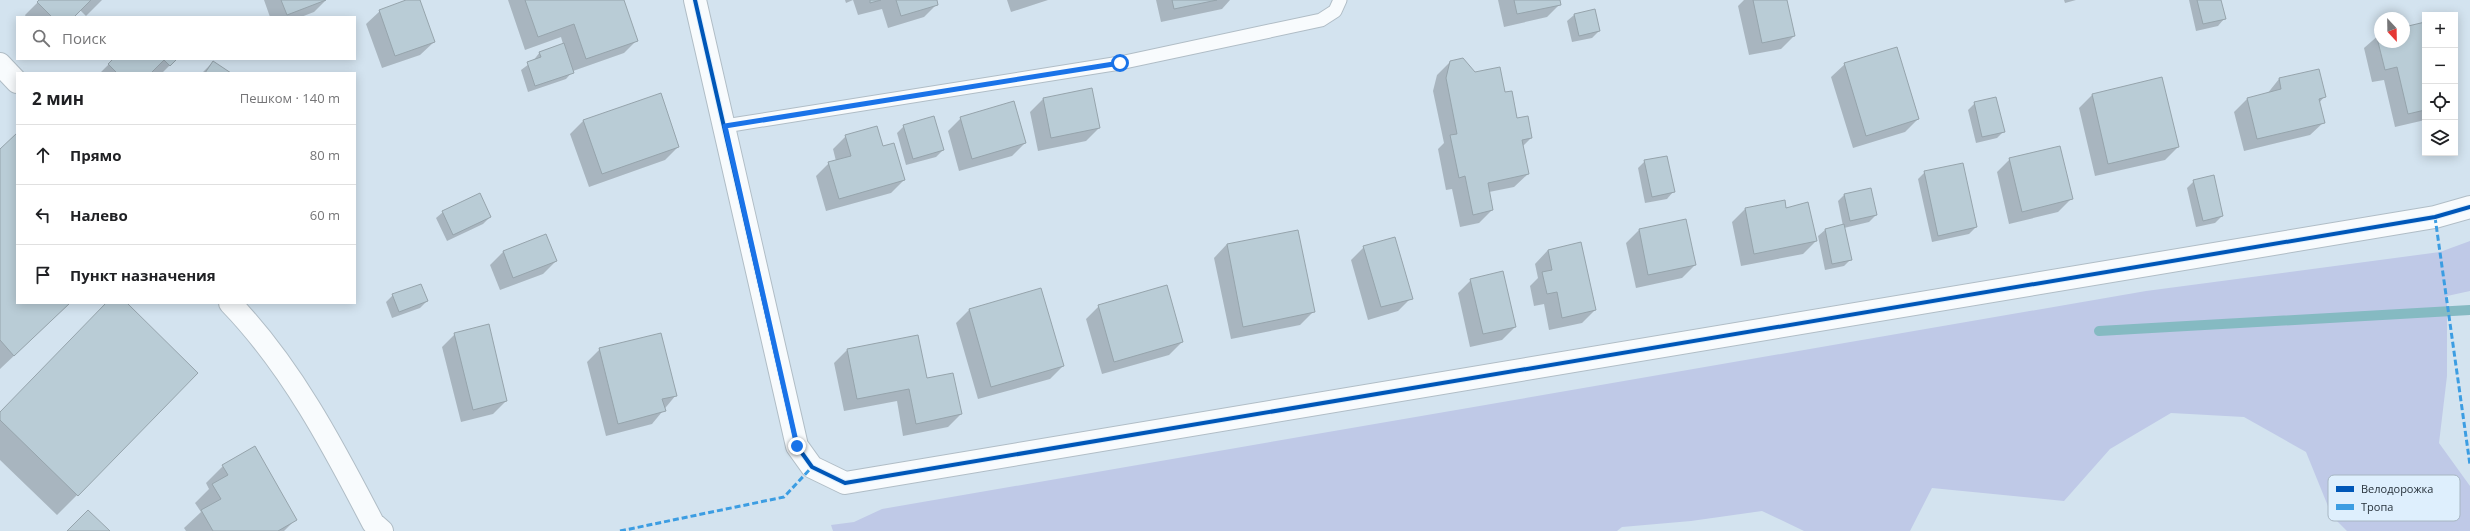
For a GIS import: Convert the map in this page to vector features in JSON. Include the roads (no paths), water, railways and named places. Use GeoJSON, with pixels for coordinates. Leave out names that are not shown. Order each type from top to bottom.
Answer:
{"type":"FeatureCollection","features":[{"type":"Feature","properties":{"kind":"street"},"geometry":{"type":"LineString","coordinates":[[695,0],[797,446],[812,467],[845,482],[2434,217],[2470,207]]}},
{"type":"Feature","properties":{"kind":"street"},"geometry":{"type":"LineString","coordinates":[[0,64],[16,81]]}},
{"type":"Feature","properties":{"kind":"street"},"geometry":{"type":"LineString","coordinates":[[231,304],[284,368],[334,448],[373,523],[382,531]]}},
{"type":"Feature","properties":{"kind":"lane"},"geometry":{"type":"LineString","coordinates":[[725,126],[1128,61],[1321,20],[1335,11],[1340,0]]}},
{"type":"Feature","properties":{"kind":"waterway"},"geometry":{"type":"LineString","coordinates":[[2099,331],[2470,310]]}}]}
